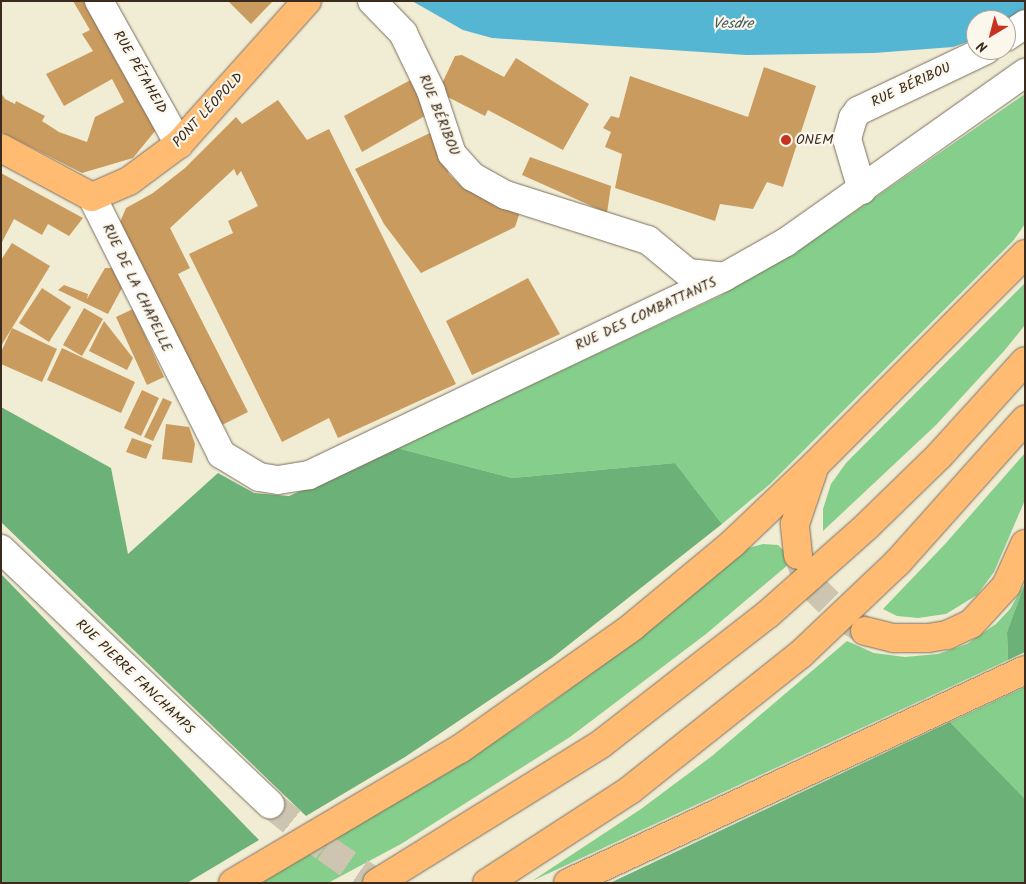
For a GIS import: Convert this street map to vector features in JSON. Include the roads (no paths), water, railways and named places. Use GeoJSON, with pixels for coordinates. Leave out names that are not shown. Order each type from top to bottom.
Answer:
{"type":"FeatureCollection","features":[{"type":"Feature","properties":{"kind":"main road","name":"PONT LÉOPOLD"},"geometry":{"type":"LineString","coordinates":[[92,197],[129,181],[179,144],[307,1]]}},
{"type":"Feature","properties":{"kind":"main road"},"geometry":{"type":"LineString","coordinates":[[1,148],[92,197]]}},
{"type":"Feature","properties":{"kind":"main road"},"geometry":{"type":"LineString","coordinates":[[234,883],[460,749],[559,681],[732,544],[816,465],[1025,254]]}},
{"type":"Feature","properties":{"kind":"main road"},"geometry":{"type":"LineString","coordinates":[[377,883],[600,744],[768,614],[926,469],[1025,361]]}},
{"type":"Feature","properties":{"kind":"main road"},"geometry":{"type":"LineString","coordinates":[[487,883],[630,790],[801,654],[898,562],[1025,420]]}},
{"type":"Feature","properties":{"kind":"main road"},"geometry":{"type":"LineString","coordinates":[[798,555],[795,524],[816,465]]}},
{"type":"Feature","properties":{"kind":"main road"},"geometry":{"type":"LineString","coordinates":[[865,631],[894,638],[928,638],[946,635],[971,624],[1006,586],[1025,544]]}},
{"type":"Feature","properties":{"kind":"main road"},"geometry":{"type":"LineString","coordinates":[[568,883],[1025,670]]}},
{"type":"Feature","properties":{"kind":"street","name":"RUE PÉTAHEID"},"geometry":{"type":"LineString","coordinates":[[100,1],[179,144]]}},
{"type":"Feature","properties":{"kind":"street","name":"RUE BÉRIBOU"},"geometry":{"type":"LineString","coordinates":[[372,1],[403,33],[431,92],[452,154],[474,177],[506,194],[648,240],[688,273],[724,277]]}},
{"type":"Feature","properties":{"kind":"street","name":"RUE BÉRIBOU"},"geometry":{"type":"LineString","coordinates":[[862,190],[848,139],[851,123],[858,111],[966,60]]}},
{"type":"Feature","properties":{"kind":"street","name":"RUE DES COMBATTANTS"},"geometry":{"type":"LineString","coordinates":[[236,466],[259,477],[278,480],[309,475],[724,277],[786,242],[1025,73]]}},
{"type":"Feature","properties":{"kind":"street","name":"RUE DE LA CHAPELLE"},"geometry":{"type":"LineString","coordinates":[[92,197],[205,428],[221,454],[236,466]]}},
{"type":"Feature","properties":{"kind":"street"},"geometry":{"type":"LineString","coordinates":[[655,310],[670,279],[668,256]]}},
{"type":"Feature","properties":{"kind":"street","name":"RUE PIERRE FANCHAMPS"},"geometry":{"type":"LineString","coordinates":[[1,549],[270,804]]}},
{"type":"Feature","properties":{"kind":"water","name":"Vesdre"},"geometry":{"type":"Polygon","coordinates":[[[412,1],[1025,1],[1025,14],[1016,19],[1016,10],[966,10],[966,42],[953,47],[874,53],[746,55],[492,38],[463,30],[412,1]]]}},
{"type":"Feature","properties":{"kind":"tunnel"},"geometry":{"type":"LineString","coordinates":[[798,556],[809,583],[844,618],[862,629]]}},
{"type":"Feature","properties":{"kind":"tunnel"},"geometry":{"type":"LineString","coordinates":[[270,804],[325,848],[376,883]]}},
{"type":"Feature","properties":{"kind":"place","name":"ONEM"},"geometry":{"type":"Point","coordinates":[786,140]}}]}
